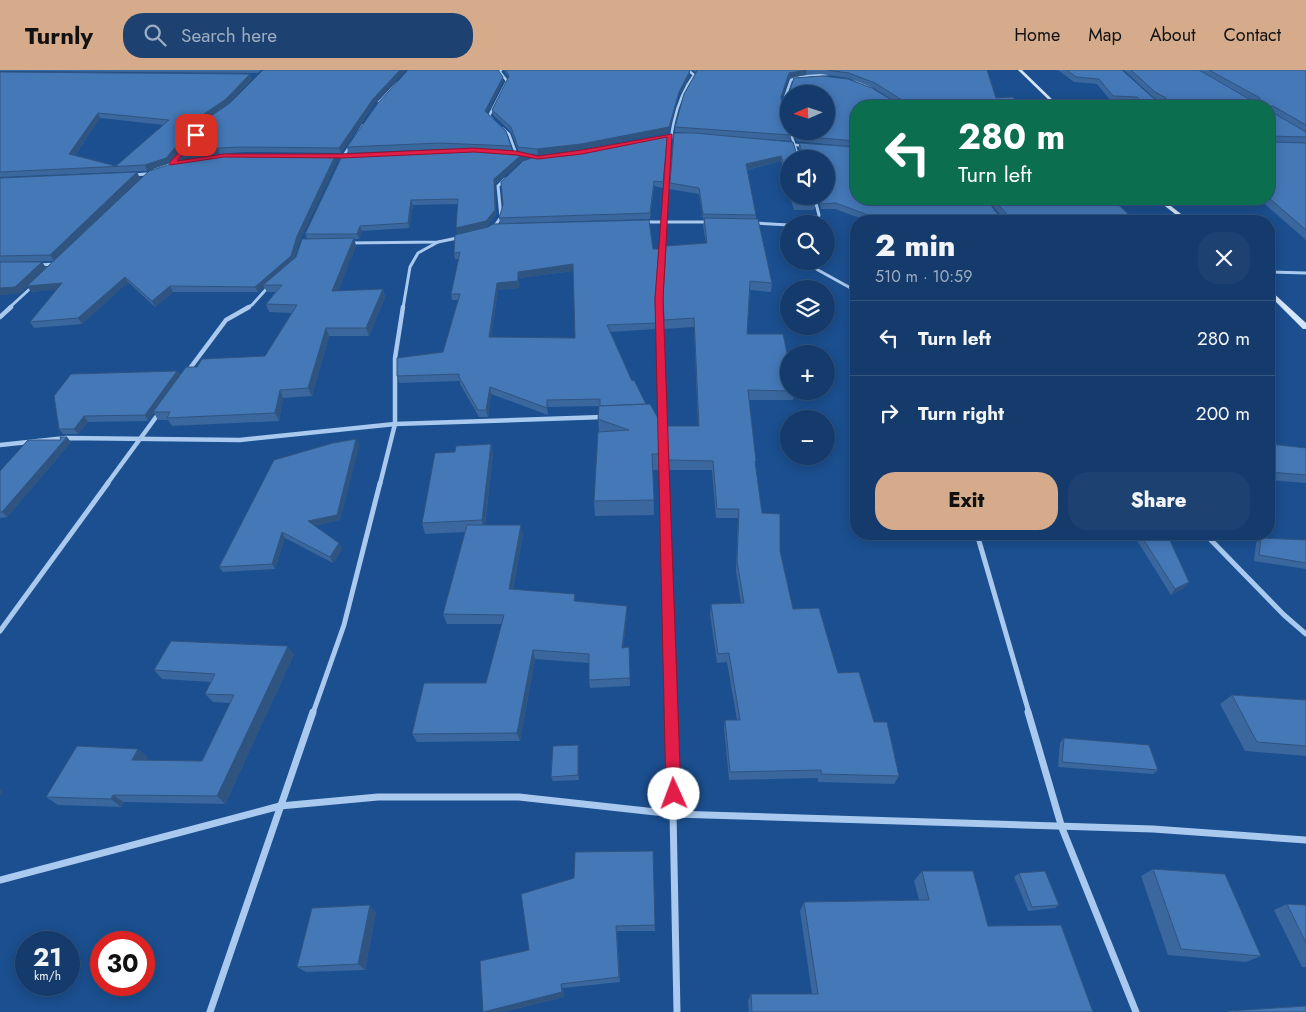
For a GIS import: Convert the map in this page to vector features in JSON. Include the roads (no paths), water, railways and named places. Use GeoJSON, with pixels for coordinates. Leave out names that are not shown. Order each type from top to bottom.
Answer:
{"type":"FeatureCollection","features":[{"type":"Feature","properties":{"kind":"street"},"geometry":{"type":"LineString","coordinates":[[501,70],[500,72],[507,81],[488,116],[509,134],[516,153]]}},
{"type":"Feature","properties":{"kind":"street"},"geometry":{"type":"LineString","coordinates":[[677,1012],[674,814],[659,299],[670,135],[684,88],[694,75],[688,70]]}},
{"type":"Feature","properties":{"kind":"street"},"geometry":{"type":"LineString","coordinates":[[1020,70],[1051,100]]}},
{"type":"Feature","properties":{"kind":"street"},"geometry":{"type":"LineString","coordinates":[[789,85],[791,80],[802,76],[833,74]]}},
{"type":"Feature","properties":{"kind":"street"},"geometry":{"type":"LineString","coordinates":[[376,106],[403,77]]}},
{"type":"Feature","properties":{"kind":"street"},"geometry":{"type":"LineString","coordinates":[[848,77],[877,92]]}},
{"type":"Feature","properties":{"kind":"street"},"geometry":{"type":"LineString","coordinates":[[338,165],[366,120]]}},
{"type":"Feature","properties":{"kind":"street"},"geometry":{"type":"LineString","coordinates":[[670,135],[678,135]]}},
{"type":"Feature","properties":{"kind":"street"},"geometry":{"type":"LineString","coordinates":[[793,140],[796,150]]}},
{"type":"Feature","properties":{"kind":"street"},"geometry":{"type":"LineString","coordinates":[[784,143],[810,146]]}},
{"type":"Feature","properties":{"kind":"street"},"geometry":{"type":"LineString","coordinates":[[464,150],[516,153],[538,158]]}},
{"type":"Feature","properties":{"kind":"street"},"geometry":{"type":"LineString","coordinates":[[172,164],[178,156]]}},
{"type":"Feature","properties":{"kind":"street"},"geometry":{"type":"LineString","coordinates":[[128,175],[147,174],[172,164],[214,156]]}},
{"type":"Feature","properties":{"kind":"street"},"geometry":{"type":"LineString","coordinates":[[342,156],[352,156]]}},
{"type":"Feature","properties":{"kind":"street"},"geometry":{"type":"LineString","coordinates":[[530,161],[547,157]]}},
{"type":"Feature","properties":{"kind":"street"},"geometry":{"type":"LineString","coordinates":[[143,178],[147,174]]}},
{"type":"Feature","properties":{"kind":"street"},"geometry":{"type":"LineString","coordinates":[[496,227],[501,218],[498,186],[511,174]]}},
{"type":"Feature","properties":{"kind":"street"},"geometry":{"type":"LineString","coordinates":[[1167,205],[1179,215]]}},
{"type":"Feature","properties":{"kind":"street"},"geometry":{"type":"LineString","coordinates":[[634,222],[718,222]]}},
{"type":"Feature","properties":{"kind":"street"},"geometry":{"type":"LineString","coordinates":[[745,223],[780,225]]}},
{"type":"Feature","properties":{"kind":"street"},"geometry":{"type":"LineString","coordinates":[[488,230],[506,226]]}},
{"type":"Feature","properties":{"kind":"street"},"geometry":{"type":"LineString","coordinates":[[341,243],[438,242],[466,236]]}},
{"type":"Feature","properties":{"kind":"street"},"geometry":{"type":"LineString","coordinates":[[210,1012],[344,625],[395,424],[395,358],[410,267],[418,253],[438,242]]}},
{"type":"Feature","properties":{"kind":"street"},"geometry":{"type":"LineString","coordinates":[[49,271],[62,258]]}},
{"type":"Feature","properties":{"kind":"street"},"geometry":{"type":"LineString","coordinates":[[37,264],[56,264]]}},
{"type":"Feature","properties":{"kind":"street"},"geometry":{"type":"LineString","coordinates":[[818,270],[850,288]]}},
{"type":"Feature","properties":{"kind":"street"},"geometry":{"type":"LineString","coordinates":[[1275,272],[1306,274]]}},
{"type":"Feature","properties":{"kind":"street"},"geometry":{"type":"LineString","coordinates":[[186,375],[226,320],[252,306],[265,289],[277,279]]}},
{"type":"Feature","properties":{"kind":"street"},"geometry":{"type":"LineString","coordinates":[[0,316],[35,284]]}},
{"type":"Feature","properties":{"kind":"street"},"geometry":{"type":"LineString","coordinates":[[1275,297],[1306,327]]}},
{"type":"Feature","properties":{"kind":"street"},"geometry":{"type":"LineString","coordinates":[[0,631],[163,407]]}},
{"type":"Feature","properties":{"kind":"street"},"geometry":{"type":"LineString","coordinates":[[652,416],[662,415]]}},
{"type":"Feature","properties":{"kind":"street"},"geometry":{"type":"LineString","coordinates":[[0,445],[66,438],[240,440],[395,424],[612,417]]}},
{"type":"Feature","properties":{"kind":"street"},"geometry":{"type":"LineString","coordinates":[[979,540],[1062,828],[1136,1012]]}},
{"type":"Feature","properties":{"kind":"street"},"geometry":{"type":"LineString","coordinates":[[1211,540],[1284,615],[1306,634]]}},
{"type":"Feature","properties":{"kind":"street"},"geometry":{"type":"LineString","coordinates":[[0,880],[280,806],[378,796],[519,798],[674,814],[1062,828],[1153,829],[1306,840]]}}]}
